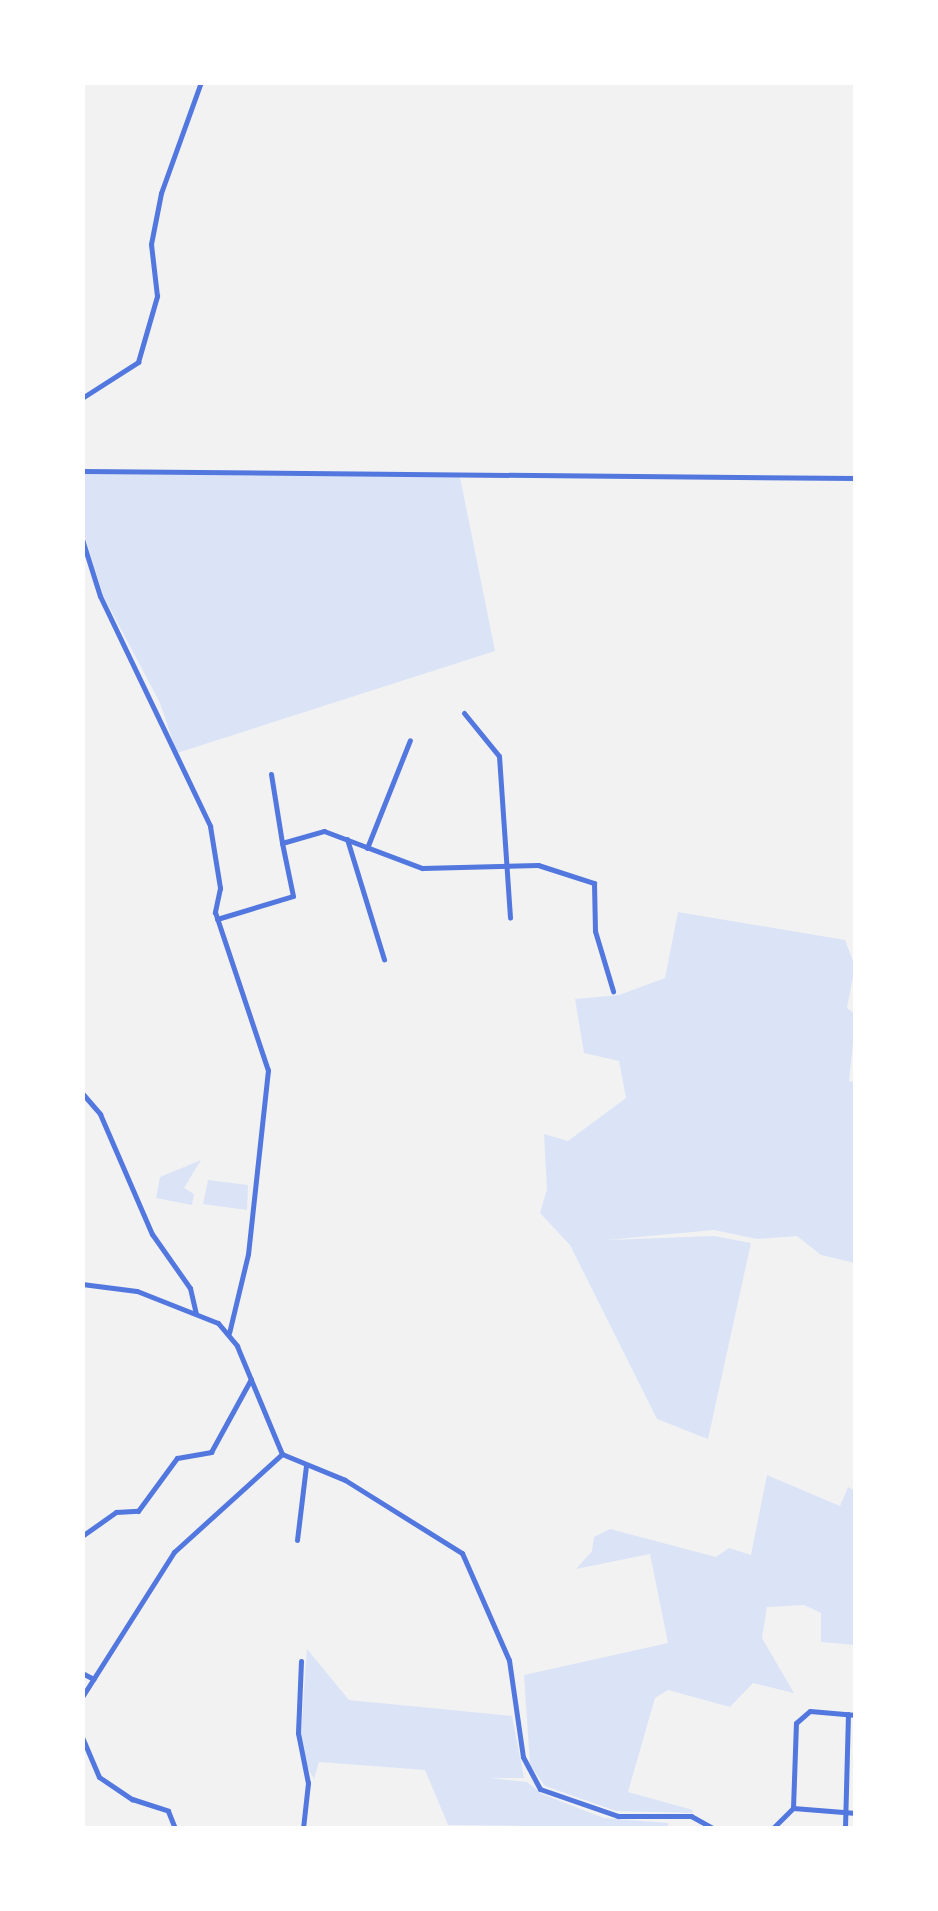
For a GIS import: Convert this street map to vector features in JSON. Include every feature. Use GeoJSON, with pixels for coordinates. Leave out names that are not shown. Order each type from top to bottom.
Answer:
{"type":"FeatureCollection","features":[{"type":"Feature","properties":{"kind":"street"},"geometry":{"type":"LineString","coordinates":[[82,398],[138,362],[143,328],[157,296],[151,244],[161,193],[201,82]]}},
{"type":"Feature","properties":{"kind":"street"},"geometry":{"type":"LineString","coordinates":[[82,471],[856,478]]}},
{"type":"Feature","properties":{"kind":"street"},"geometry":{"type":"LineString","coordinates":[[82,539],[100,596],[156,701],[174,756],[210,826],[220,888],[217,920],[268,1083],[255,1152],[248,1254],[228,1333]]}},
{"type":"Feature","properties":{"kind":"street"},"geometry":{"type":"LineString","coordinates":[[464,713],[499,756],[510,918]]}},
{"type":"Feature","properties":{"kind":"street"},"geometry":{"type":"LineString","coordinates":[[368,848],[410,740]]}},
{"type":"Feature","properties":{"kind":"street"},"geometry":{"type":"LineString","coordinates":[[217,920],[296,893],[282,843],[271,774]]}},
{"type":"Feature","properties":{"kind":"street"},"geometry":{"type":"LineString","coordinates":[[282,843],[324,831],[422,868],[507,862],[573,872],[594,884],[595,931],[613,991]]}},
{"type":"Feature","properties":{"kind":"street"},"geometry":{"type":"LineString","coordinates":[[347,839],[384,959]]}},
{"type":"Feature","properties":{"kind":"street"},"geometry":{"type":"LineString","coordinates":[[82,1092],[100,1114],[152,1234],[190,1288],[196,1313]]}},
{"type":"Feature","properties":{"kind":"street"},"geometry":{"type":"LineString","coordinates":[[82,1284],[137,1291],[196,1313],[228,1333],[282,1454],[345,1480],[449,1543],[469,1564],[514,1676],[523,1758],[534,1784],[608,1813],[691,1816],[713,1828]]}},
{"type":"Feature","properties":{"kind":"street"},"geometry":{"type":"LineString","coordinates":[[82,1536],[102,1518],[138,1511],[178,1458],[211,1452],[251,1380]]}},
{"type":"Feature","properties":{"kind":"street"},"geometry":{"type":"LineString","coordinates":[[82,1697],[174,1552],[282,1454]]}},
{"type":"Feature","properties":{"kind":"street"},"geometry":{"type":"LineString","coordinates":[[297,1540],[306,1466]]}},
{"type":"Feature","properties":{"kind":"street"},"geometry":{"type":"LineString","coordinates":[[302,1661],[298,1734],[308,1783],[303,1828]]}},
{"type":"Feature","properties":{"kind":"street"},"geometry":{"type":"LineString","coordinates":[[82,1673],[94,1679]]}},
{"type":"Feature","properties":{"kind":"street"},"geometry":{"type":"LineString","coordinates":[[776,1826],[793,1808],[796,1722],[810,1712],[852,1714],[845,1828]]}},
{"type":"Feature","properties":{"kind":"street"},"geometry":{"type":"LineString","coordinates":[[82,1738],[99,1778],[132,1799],[168,1811],[175,1828]]}},
{"type":"Feature","properties":{"kind":"street"},"geometry":{"type":"LineString","coordinates":[[793,1808],[856,1813]]}},
{"type":"Feature","properties":{"kind":"shaded area"},"geometry":{"type":"Polygon","coordinates":[[[83,474],[460,477],[495,651],[177,753],[160,703],[103,595],[83,531],[83,474]]]}},
{"type":"Feature","properties":{"kind":"shaded area"},"geometry":{"type":"Polygon","coordinates":[[[678,912],[845,940],[855,966],[847,1008],[856,1015],[849,1081],[856,1083],[855,1263],[821,1255],[797,1236],[757,1239],[714,1230],[607,1240],[714,1236],[751,1243],[708,1439],[657,1419],[570,1245],[540,1213],[547,1189],[544,1134],[568,1141],[626,1098],[619,1061],[584,1053],[575,999],[619,995],[665,978],[678,912]]]}},
{"type":"Feature","properties":{"kind":"shaded area"},"geometry":{"type":"Polygon","coordinates":[[[201,1160],[184,1188],[194,1194],[192,1205],[156,1198],[160,1177],[201,1160]]]}},
{"type":"Feature","properties":{"kind":"shaded area"},"geometry":{"type":"Polygon","coordinates":[[[208,1180],[248,1185],[247,1210],[203,1204],[208,1180]]]}},
{"type":"Feature","properties":{"kind":"shaded area"},"geometry":{"type":"Polygon","coordinates":[[[767,1475],[840,1506],[848,1487],[855,1491],[855,1645],[821,1642],[821,1613],[804,1605],[767,1607],[762,1638],[794,1693],[753,1683],[730,1707],[668,1690],[655,1698],[628,1792],[693,1810],[692,1813],[616,1811],[545,1786],[530,1765],[524,1675],[668,1643],[650,1554],[576,1569],[592,1551],[594,1537],[610,1529],[716,1557],[729,1548],[751,1555],[767,1475]]]}},
{"type":"Feature","properties":{"kind":"shaded area"},"geometry":{"type":"Polygon","coordinates":[[[307,1649],[349,1700],[512,1716],[524,1778],[490,1778],[527,1782],[542,1794],[604,1818],[669,1823],[667,1828],[448,1825],[425,1770],[319,1762],[314,1779],[303,1760],[301,1732],[307,1649]]]}}]}
